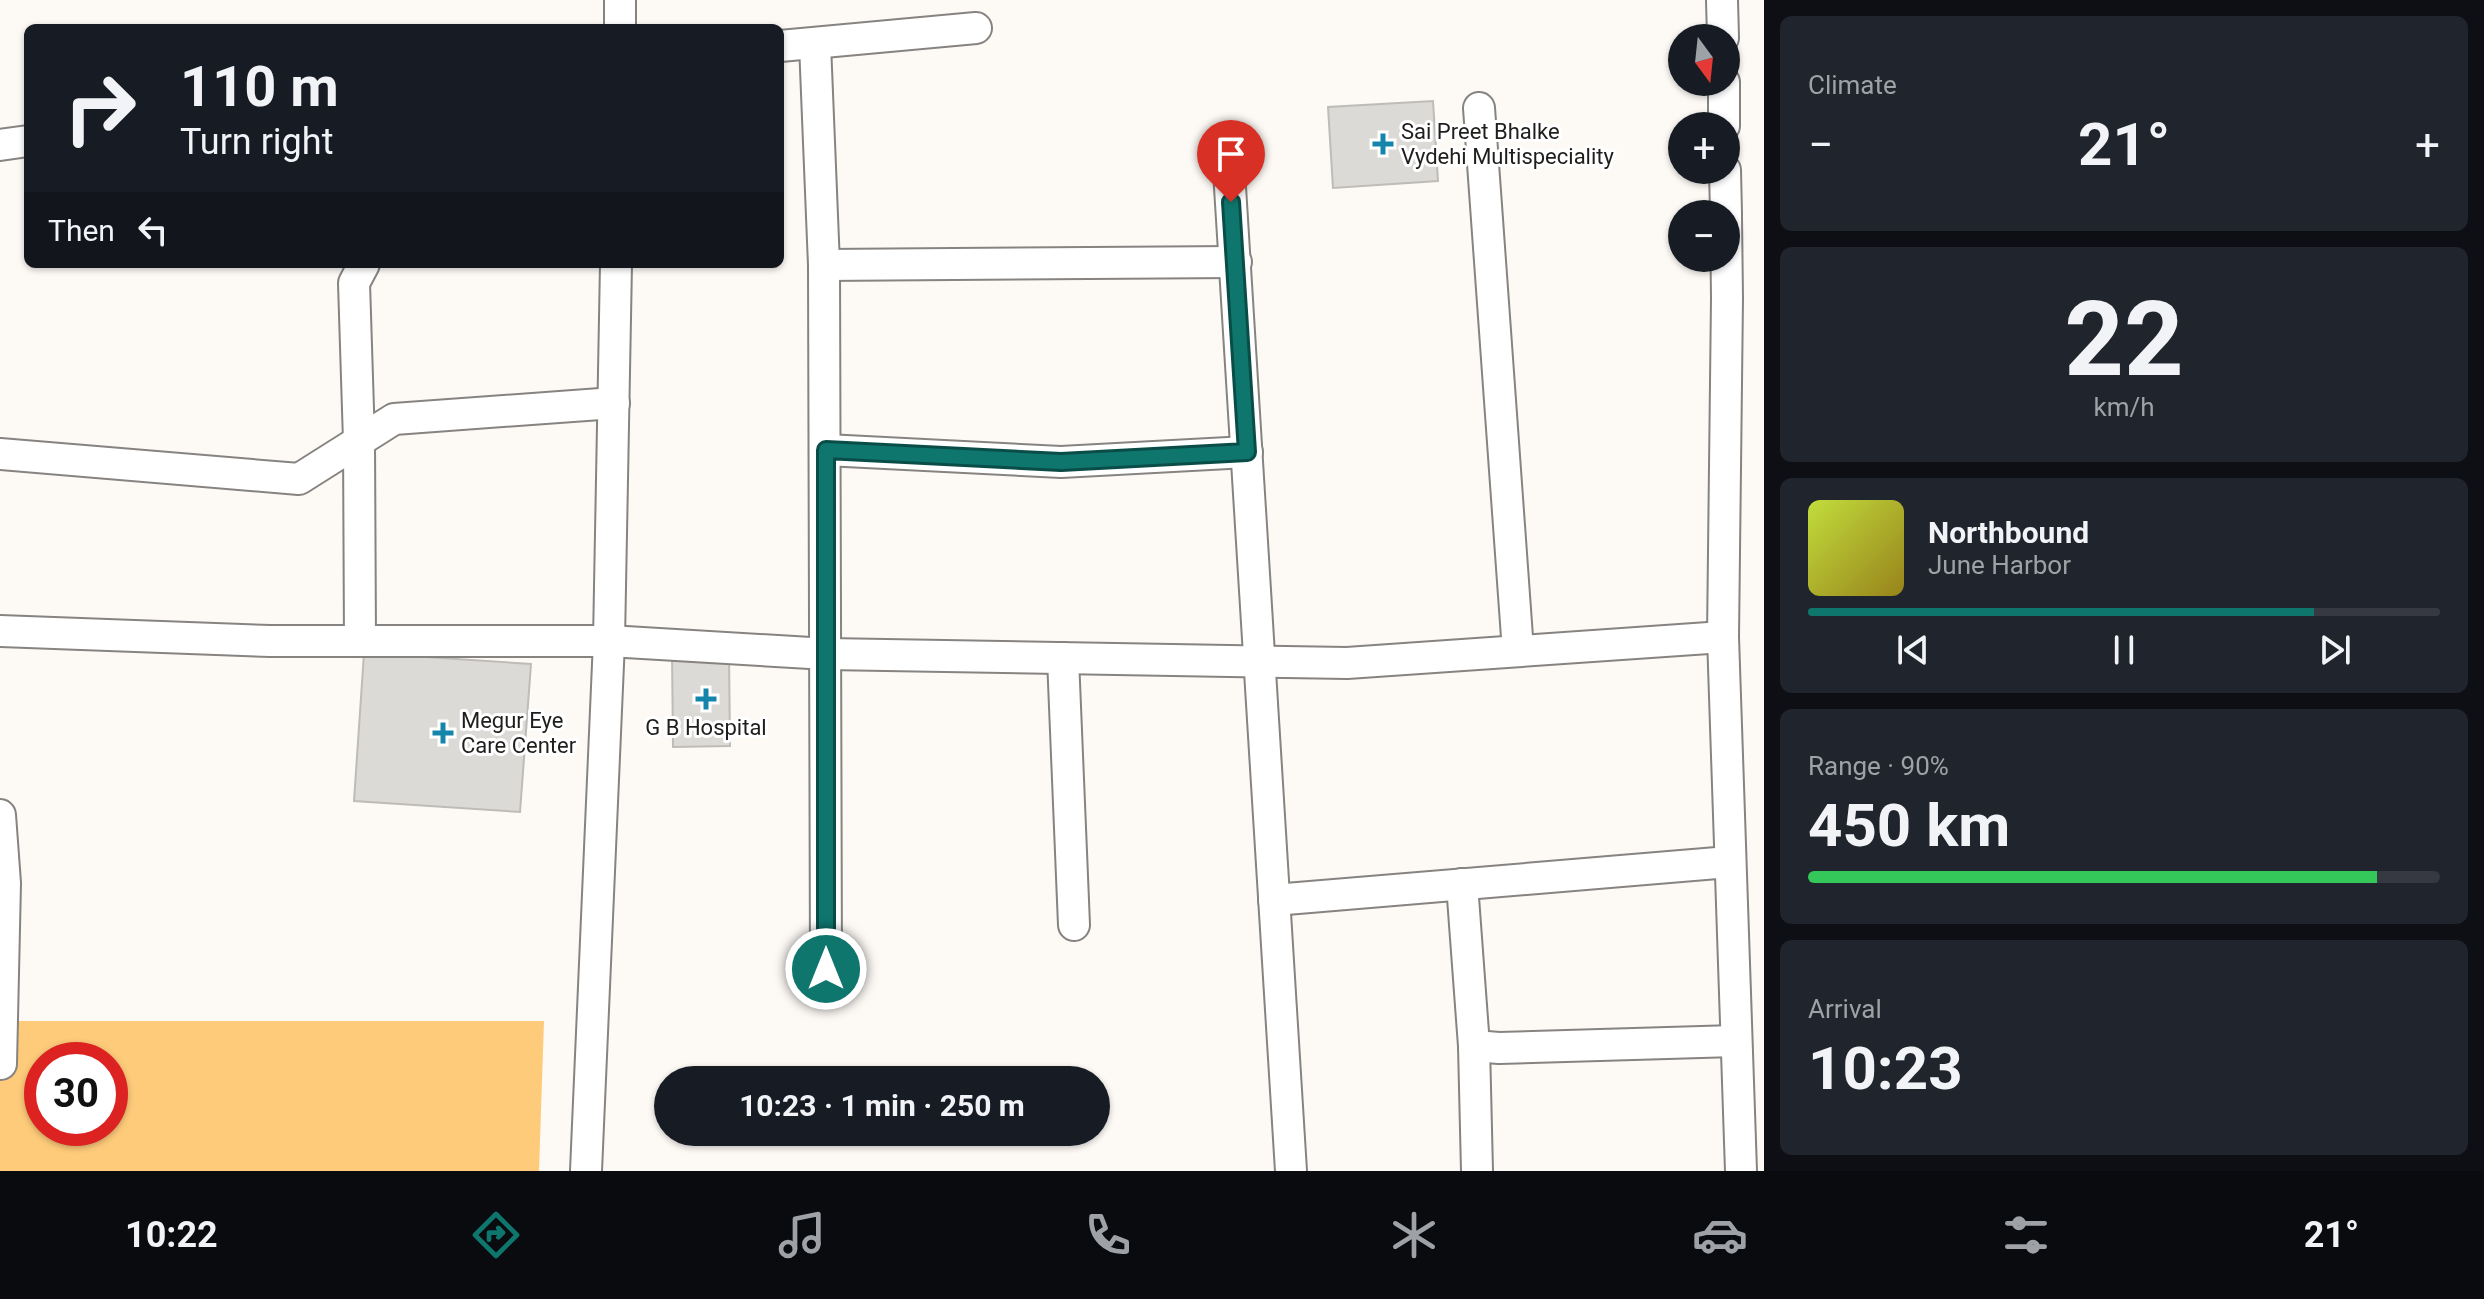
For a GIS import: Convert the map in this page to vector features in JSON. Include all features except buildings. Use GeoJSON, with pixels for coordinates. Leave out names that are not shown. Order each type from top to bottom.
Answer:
{"type":"FeatureCollection","features":[{"type":"Feature","properties":{"kind":"street"},"geometry":{"type":"LineString","coordinates":[[620,0],[620,24]]}},
{"type":"Feature","properties":{"kind":"street"},"geometry":{"type":"LineString","coordinates":[[1722,0],[1723,24]]}},
{"type":"Feature","properties":{"kind":"street"},"geometry":{"type":"LineString","coordinates":[[784,46],[976,28]]}},
{"type":"Feature","properties":{"kind":"street"},"geometry":{"type":"LineString","coordinates":[[815,44],[824,265],[826,969]]}},
{"type":"Feature","properties":{"kind":"street"},"geometry":{"type":"LineString","coordinates":[[1479,108],[1518,651]]}},
{"type":"Feature","properties":{"kind":"street"},"geometry":{"type":"LineString","coordinates":[[0,145],[24,142]]}},
{"type":"Feature","properties":{"kind":"street"},"geometry":{"type":"LineString","coordinates":[[1229,171],[1291,1171]]}},
{"type":"Feature","properties":{"kind":"street"},"geometry":{"type":"LineString","coordinates":[[824,265],[1236,262]]}},
{"type":"Feature","properties":{"kind":"street"},"geometry":{"type":"LineString","coordinates":[[360,641],[354,283],[362,268]]}},
{"type":"Feature","properties":{"kind":"street"},"geometry":{"type":"LineString","coordinates":[[586,1171],[609,641],[616,268]]}},
{"type":"Feature","properties":{"kind":"street"},"geometry":{"type":"LineString","coordinates":[[1727,272],[1723,637],[1741,1171]]}},
{"type":"Feature","properties":{"kind":"street"},"geometry":{"type":"LineString","coordinates":[[0,454],[299,479],[394,419],[614,403]]}},
{"type":"Feature","properties":{"kind":"street"},"geometry":{"type":"LineString","coordinates":[[826,450],[1061,462],[1247,452]]}},
{"type":"Feature","properties":{"kind":"street"},"geometry":{"type":"LineString","coordinates":[[0,631],[270,641],[609,641],[827,654],[1347,663],[1723,637]]}},
{"type":"Feature","properties":{"kind":"street"},"geometry":{"type":"LineString","coordinates":[[1063,658],[1074,925]]}},
{"type":"Feature","properties":{"kind":"street"},"geometry":{"type":"LineString","coordinates":[[0,815],[5,883],[1,1064]]}},
{"type":"Feature","properties":{"kind":"street"},"geometry":{"type":"LineString","coordinates":[[1274,900],[1729,862]]}},
{"type":"Feature","properties":{"kind":"street"},"geometry":{"type":"LineString","coordinates":[[1462,884],[1474,1046],[1477,1171]]}},
{"type":"Feature","properties":{"kind":"street"},"geometry":{"type":"LineString","coordinates":[[1474,1046],[1499,1048],[1735,1041]]}},
{"type":"Feature","properties":{"kind":"shaded area"},"geometry":{"type":"Polygon","coordinates":[[[0,1021],[544,1021],[539,1171],[0,1171],[0,1021]]]}},
{"type":"Feature","properties":{"kind":"place","name":"Sai Preet Bhalke Vydehi Multispeciality"},"geometry":{"type":"Point","coordinates":[1383,144]}},
{"type":"Feature","properties":{"kind":"place","name":"G B Hospital"},"geometry":{"type":"Point","coordinates":[706,699]}},
{"type":"Feature","properties":{"kind":"place","name":"Megur Eye Care Center"},"geometry":{"type":"Point","coordinates":[443,733]}},
{"type":"Feature","properties":{"kind":"route"},"geometry":{"type":"LineString","coordinates":[[826,969],[826,450],[1061,462],[1247,452],[1231,202]]}}]}
